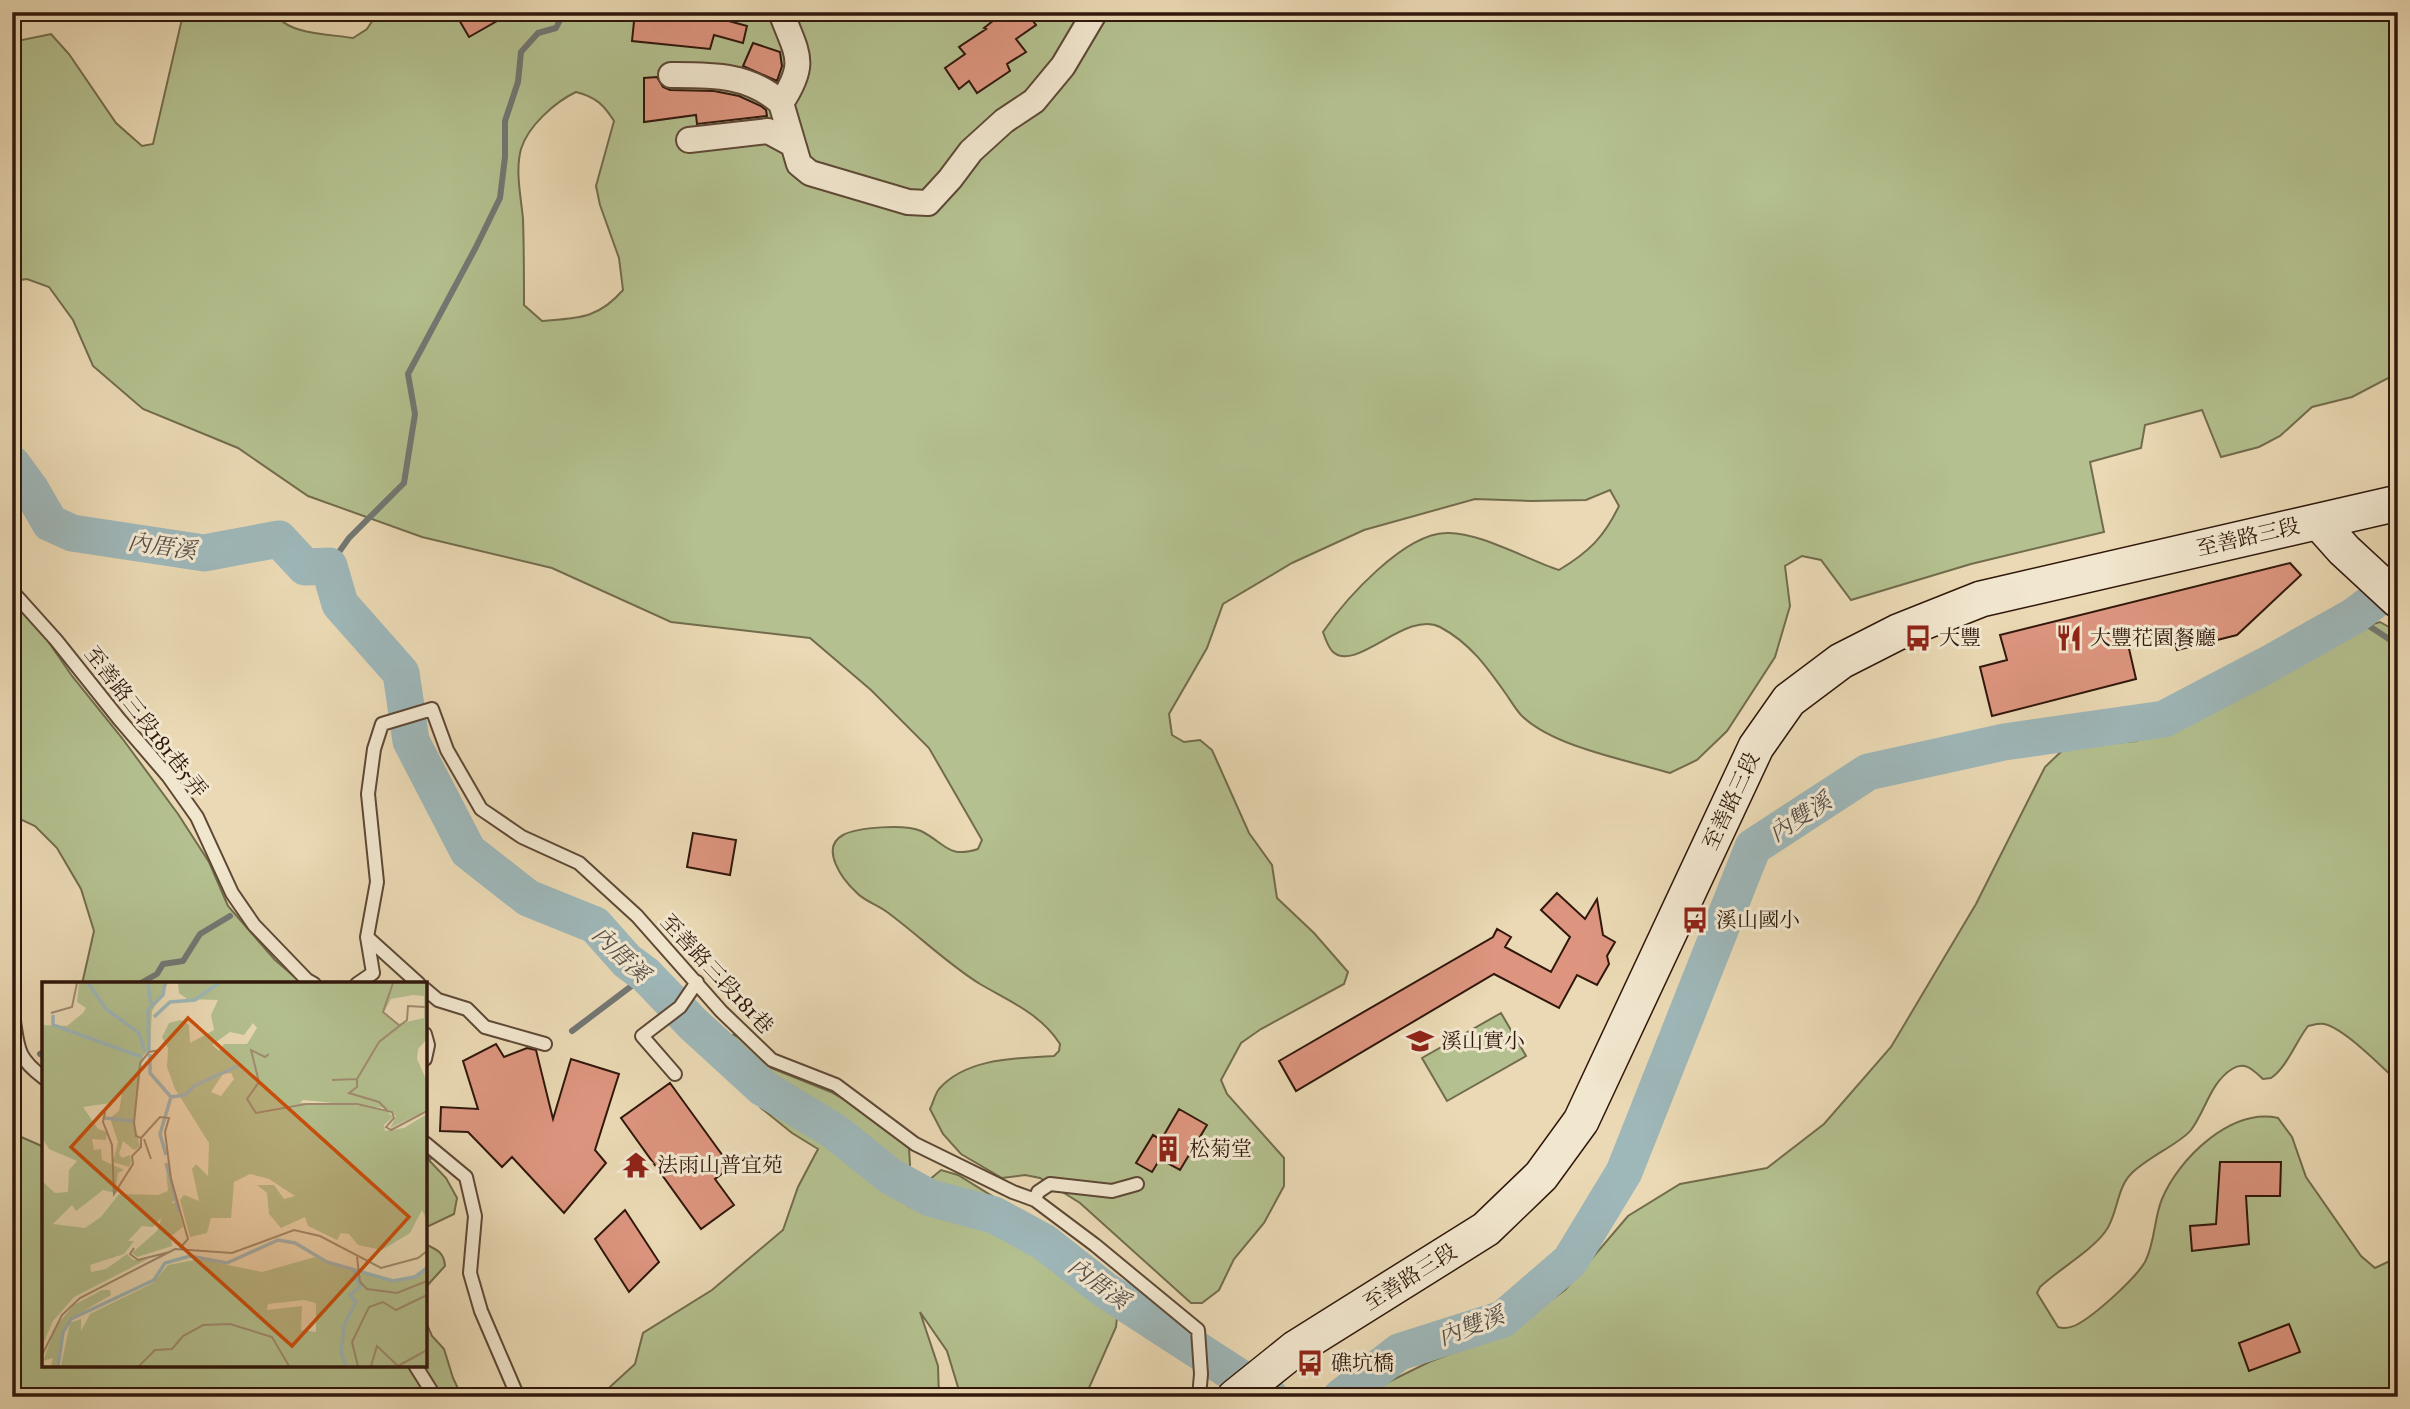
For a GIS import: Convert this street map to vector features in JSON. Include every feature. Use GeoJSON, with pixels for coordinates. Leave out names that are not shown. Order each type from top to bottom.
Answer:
{"type":"FeatureCollection","features":[{"type":"Feature","properties":{"kind":"street"},"geometry":{"type":"LineString","coordinates":[[781,12],[799,61],[795,82],[781,103]]}},
{"type":"Feature","properties":{"kind":"street"},"geometry":{"type":"LineString","coordinates":[[671,75],[735,78],[767,90],[781,103],[799,164],[810,173],[908,202],[928,203],[971,150],[1004,121],[1034,101],[1063,66],[1095,12]]}},
{"type":"Feature","properties":{"kind":"street"},"geometry":{"type":"LineString","coordinates":[[689,139],[768,131],[792,144]]}},
{"type":"Feature","properties":{"kind":"street","name":"至善路三段"},"geometry":{"type":"LineString","coordinates":[[1236,1396],[1296,1348],[1486,1229],[1541,1176],[1581,1121],[1756,747],[1789,700],[1841,661],[1898,632],[1981,599],[2398,503]]}},
{"type":"Feature","properties":{"kind":"street"},"geometry":{"type":"LineString","coordinates":[[2319,522],[2344,550],[2398,600]]}},
{"type":"Feature","properties":{"kind":"lane","name":"至善路三段181巷5弄"},"geometry":{"type":"LineString","coordinates":[[12,591],[168,776],[197,817],[232,893],[254,925],[310,982]]}},
{"type":"Feature","properties":{"kind":"lane","name":"至善路三段181巷"},"geometry":{"type":"LineString","coordinates":[[367,937],[377,882],[368,794],[374,749],[383,724],[432,709],[447,750],[481,809],[522,838],[579,863],[637,916],[721,1011],[772,1060],[836,1085],[915,1144],[1035,1200],[1095,1245],[1198,1330],[1201,1374],[1199,1397]]}},
{"type":"Feature","properties":{"kind":"lane"},"geometry":{"type":"LineString","coordinates":[[367,937],[373,973],[381,982]]}},
{"type":"Feature","properties":{"kind":"lane"},"geometry":{"type":"LineString","coordinates":[[367,937],[417,982]]}},
{"type":"Feature","properties":{"kind":"lane"},"geometry":{"type":"LineString","coordinates":[[360,982],[373,973]]}},
{"type":"Feature","properties":{"kind":"lane"},"geometry":{"type":"LineString","coordinates":[[675,1073],[642,1036],[680,1007],[696,982]]}},
{"type":"Feature","properties":{"kind":"lane"},"geometry":{"type":"LineString","coordinates":[[427,991],[438,1000],[467,1009],[485,1027],[545,1044]]}},
{"type":"Feature","properties":{"kind":"lane"},"geometry":{"type":"LineString","coordinates":[[13,1014],[17,1044],[24,1063],[42,1076]]}},
{"type":"Feature","properties":{"kind":"lane"},"geometry":{"type":"LineString","coordinates":[[427,1145],[467,1177],[475,1216],[470,1273],[481,1311],[519,1397]]}},
{"type":"Feature","properties":{"kind":"lane"},"geometry":{"type":"LineString","coordinates":[[1035,1200],[1038,1192],[1050,1184],[1112,1191],[1137,1184]]}},
{"type":"Feature","properties":{"kind":"lane"},"geometry":{"type":"LineString","coordinates":[[416,1367],[435,1397]]}},
{"type":"Feature","properties":{"kind":"green space"},"geometry":{"type":"Polygon","coordinates":[[[187,12],[275,12],[280,20],[298,29],[353,38],[367,29],[378,12],[2398,12],[2398,373],[2352,397],[2312,407],[2280,436],[2259,447],[2221,457],[2202,410],[2145,425],[2141,448],[2090,462],[2104,532],[1971,564],[1851,600],[1821,560],[1802,556],[1785,566],[1790,606],[1775,657],[1727,731],[1697,760],[1670,773],[1592,751],[1536,727],[1520,714],[1477,656],[1460,640],[1440,627],[1427,624],[1412,627],[1354,655],[1342,656],[1332,651],[1323,632],[1346,602],[1377,570],[1412,544],[1430,536],[1446,533],[1472,537],[1559,570],[1587,550],[1608,527],[1619,506],[1610,490],[1586,500],[1475,499],[1364,530],[1292,563],[1223,604],[1207,648],[1169,714],[1172,735],[1184,742],[1200,740],[1212,750],[1249,833],[1272,865],[1277,898],[1314,933],[1348,972],[1344,984],[1261,1029],[1241,1043],[1221,1080],[1227,1094],[1284,1158],[1284,1186],[1264,1223],[1234,1259],[1219,1290],[1202,1303],[1191,1303],[1080,1203],[1040,1178],[1025,1175],[1002,1178],[961,1154],[943,1134],[930,1109],[938,1091],[950,1079],[977,1065],[1054,1056],[1059,1051],[1060,1044],[1034,1016],[968,976],[887,912],[859,895],[840,872],[833,856],[833,848],[836,841],[850,832],[870,828],[914,829],[953,851],[960,852],[978,849],[982,840],[929,748],[871,690],[810,638],[671,622],[552,568],[422,537],[308,496],[238,448],[143,409],[93,366],[73,320],[49,287],[27,279],[12,281],[12,42],[51,34],[69,54],[116,123],[142,146],[153,144],[181,23],[187,12]],[[576,92],[543,116],[525,140],[519,157],[524,305],[542,321],[577,318],[596,312],[623,290],[619,258],[596,186],[614,121],[599,102],[576,92]]]}},
{"type":"Feature","properties":{"kind":"green space"},"geometry":{"type":"Polygon","coordinates":[[[12,601],[43,634],[178,814],[209,862],[228,906],[275,960],[301,982],[82,982],[94,931],[81,889],[57,848],[35,826],[18,818],[12,821],[12,601]]]}},
{"type":"Feature","properties":{"kind":"green space"},"geometry":{"type":"Polygon","coordinates":[[[2380,622],[2398,632],[2398,1082],[2352,1040],[2322,1024],[2308,1026],[2286,1061],[2271,1078],[2263,1079],[2245,1066],[2232,1069],[2213,1089],[2191,1130],[2137,1168],[2126,1180],[2109,1225],[2099,1239],[2040,1287],[2037,1293],[2058,1327],[2070,1327],[2086,1319],[2124,1286],[2145,1262],[2162,1199],[2170,1183],[2194,1153],[2225,1128],[2260,1117],[2278,1118],[2292,1137],[2306,1177],[2361,1256],[2375,1268],[2398,1257],[2398,1397],[1364,1397],[1372,1390],[1429,1362],[1505,1333],[1565,1290],[1628,1216],[1680,1184],[1767,1168],[1824,1124],[1891,1047],[1976,904],[2045,767],[2066,747],[2136,741],[2228,702],[2342,633],[2380,622]]]}},
{"type":"Feature","properties":{"kind":"green space"},"geometry":{"type":"Polygon","coordinates":[[[1501,1013],[1526,1056],[1447,1101],[1422,1058],[1501,1013]]]}},
{"type":"Feature","properties":{"kind":"green space"},"geometry":{"type":"Polygon","coordinates":[[[734,1035],[746,1042],[771,1068],[831,1092],[866,1112],[902,1140],[909,1148],[910,1165],[900,1191],[903,1201],[910,1207],[928,1181],[941,1170],[958,1175],[1057,1236],[1108,1282],[1118,1308],[1116,1327],[1085,1397],[961,1397],[947,1351],[920,1312],[938,1366],[939,1397],[599,1397],[635,1364],[643,1333],[712,1290],[783,1230],[798,1187],[818,1149],[792,1133],[761,1108],[708,1045],[718,1037],[734,1035]]]}},
{"type":"Feature","properties":{"kind":"green space"},"geometry":{"type":"Polygon","coordinates":[[[12,1133],[42,1146],[42,1367],[427,1367],[427,1325],[432,1336],[444,1349],[462,1397],[12,1397],[12,1133]]]}},
{"type":"Feature","properties":{"kind":"green space"},"geometry":{"type":"Polygon","coordinates":[[[427,1158],[446,1178],[457,1198],[454,1214],[429,1226],[427,1158]]]}},
{"type":"Feature","properties":{"kind":"green space"},"geometry":{"type":"Polygon","coordinates":[[[427,1245],[440,1252],[445,1266],[427,1286],[427,1245]]]}},
{"type":"Feature","properties":{"kind":"building"},"geometry":{"type":"Polygon","coordinates":[[[468,12],[513,12],[469,37],[458,18],[468,12]]]}},
{"type":"Feature","properties":{"kind":"building"},"geometry":{"type":"Polygon","coordinates":[[[635,12],[696,12],[747,26],[743,43],[714,35],[710,49],[632,41],[635,12]]]}},
{"type":"Feature","properties":{"kind":"building"},"geometry":{"type":"Polygon","coordinates":[[[1004,12],[1026,12],[1036,25],[1016,39],[1026,52],[1007,64],[1010,71],[977,93],[969,81],[959,89],[945,68],[965,54],[959,47],[986,29],[984,28],[1004,12]]]}},
{"type":"Feature","properties":{"kind":"building"},"geometry":{"type":"Polygon","coordinates":[[[753,43],[780,52],[782,66],[777,81],[743,66],[753,43]]]}},
{"type":"Feature","properties":{"kind":"building"},"geometry":{"type":"Polygon","coordinates":[[[657,77],[663,87],[670,90],[714,91],[739,96],[761,106],[766,110],[767,116],[697,124],[696,115],[644,122],[644,78],[657,77]]]}},
{"type":"Feature","properties":{"kind":"building","name":"大豐花園餐廳"},"geometry":{"type":"Polygon","coordinates":[[[2290,563],[2301,575],[2237,635],[2177,650],[2171,629],[2127,640],[2136,679],[1992,716],[1980,667],[2007,660],[2000,635],[2290,563]]]}},
{"type":"Feature","properties":{"kind":"building"},"geometry":{"type":"Polygon","coordinates":[[[693,833],[736,840],[730,875],[687,867],[693,833]]]}},
{"type":"Feature","properties":{"kind":"building"},"geometry":{"type":"Polygon","coordinates":[[[1557,893],[1585,919],[1597,899],[1603,935],[1615,942],[1607,956],[1609,964],[1597,985],[1577,975],[1559,1008],[1494,974],[1296,1091],[1279,1061],[1493,937],[1497,929],[1511,937],[1505,947],[1551,972],[1570,937],[1541,910],[1557,893]]]}},
{"type":"Feature","properties":{"kind":"building"},"geometry":{"type":"Polygon","coordinates":[[[496,1044],[504,1057],[527,1048],[536,1050],[553,1119],[571,1059],[619,1074],[595,1150],[606,1163],[564,1213],[512,1157],[502,1167],[468,1132],[440,1131],[441,1107],[478,1109],[463,1061],[496,1044]]]}},
{"type":"Feature","properties":{"kind":"building"},"geometry":{"type":"Polygon","coordinates":[[[670,1083],[731,1167],[715,1179],[734,1205],[701,1229],[621,1118],[670,1083]]]}},
{"type":"Feature","properties":{"kind":"building","name":"松菊堂"},"geometry":{"type":"Polygon","coordinates":[[[1179,1109],[1207,1125],[1180,1170],[1160,1159],[1152,1172],[1136,1163],[1153,1135],[1161,1140],[1179,1109]]]}},
{"type":"Feature","properties":{"kind":"building"},"geometry":{"type":"Polygon","coordinates":[[[2220,1162],[2281,1162],[2280,1196],[2246,1196],[2249,1244],[2192,1251],[2190,1226],[2216,1224],[2220,1162]]]}},
{"type":"Feature","properties":{"kind":"building"},"geometry":{"type":"Polygon","coordinates":[[[625,1210],[659,1262],[629,1292],[595,1239],[625,1210]]]}},
{"type":"Feature","properties":{"kind":"building"},"geometry":{"type":"Polygon","coordinates":[[[2289,1324],[2300,1352],[2249,1371],[2239,1343],[2289,1324]]]}},
{"type":"Feature","properties":{"kind":"waterway"},"geometry":{"type":"LineString","coordinates":[[329,566],[349,538],[404,483],[415,414],[408,374],[500,198],[505,157],[505,121],[518,82],[521,52],[538,33],[556,28],[561,18]]}},
{"type":"Feature","properties":{"kind":"waterway","name":"內厝溪"},"geometry":{"type":"LineString","coordinates":[[12,464],[50,523],[72,533],[204,553],[279,539],[305,567],[329,566],[340,604],[401,673],[411,741],[468,851],[528,898],[595,925],[627,961],[646,975],[692,1023],[763,1088],[834,1131],[890,1176],[930,1198],[994,1215],[1044,1242],[1105,1290],[1270,1397]]}},
{"type":"Feature","properties":{"kind":"waterway","name":"內雙溪"},"geometry":{"type":"LineString","coordinates":[[1341,1397],[1399,1352],[1503,1319],[1570,1261],[1624,1172],[1753,847],[1868,772],[2004,742],[2164,719],[2354,616],[2398,583]]}},
{"type":"Feature","properties":{"kind":"waterway"},"geometry":{"type":"LineString","coordinates":[[2354,616],[2398,645]]}},
{"type":"Feature","properties":{"kind":"waterway"},"geometry":{"type":"LineString","coordinates":[[143,982],[157,974],[163,964],[183,961],[200,934],[230,916]]}},
{"type":"Feature","properties":{"kind":"waterway"},"geometry":{"type":"LineString","coordinates":[[572,1031],[646,975]]}},
{"type":"Feature","properties":{"kind":"place","name":"大豐"},"geometry":{"type":"Point","coordinates":[1918,638]}},
{"type":"Feature","properties":{"kind":"place","name":"大豐花園餐廳"},"geometry":{"type":"Point","coordinates":[2069,638]}},
{"type":"Feature","properties":{"kind":"place","name":"溪山國小"},"geometry":{"type":"Point","coordinates":[1695,920]}},
{"type":"Feature","properties":{"kind":"place","name":"溪山實小"},"geometry":{"type":"Point","coordinates":[1420,1041]}},
{"type":"Feature","properties":{"kind":"place","name":"松菊堂"},"geometry":{"type":"Point","coordinates":[1168,1149]}},
{"type":"Feature","properties":{"kind":"place","name":"法雨山普宜苑"},"geometry":{"type":"Point","coordinates":[636,1165]}},
{"type":"Feature","properties":{"kind":"place","name":"礁坑橋"},"geometry":{"type":"Point","coordinates":[1310,1363]}}]}
